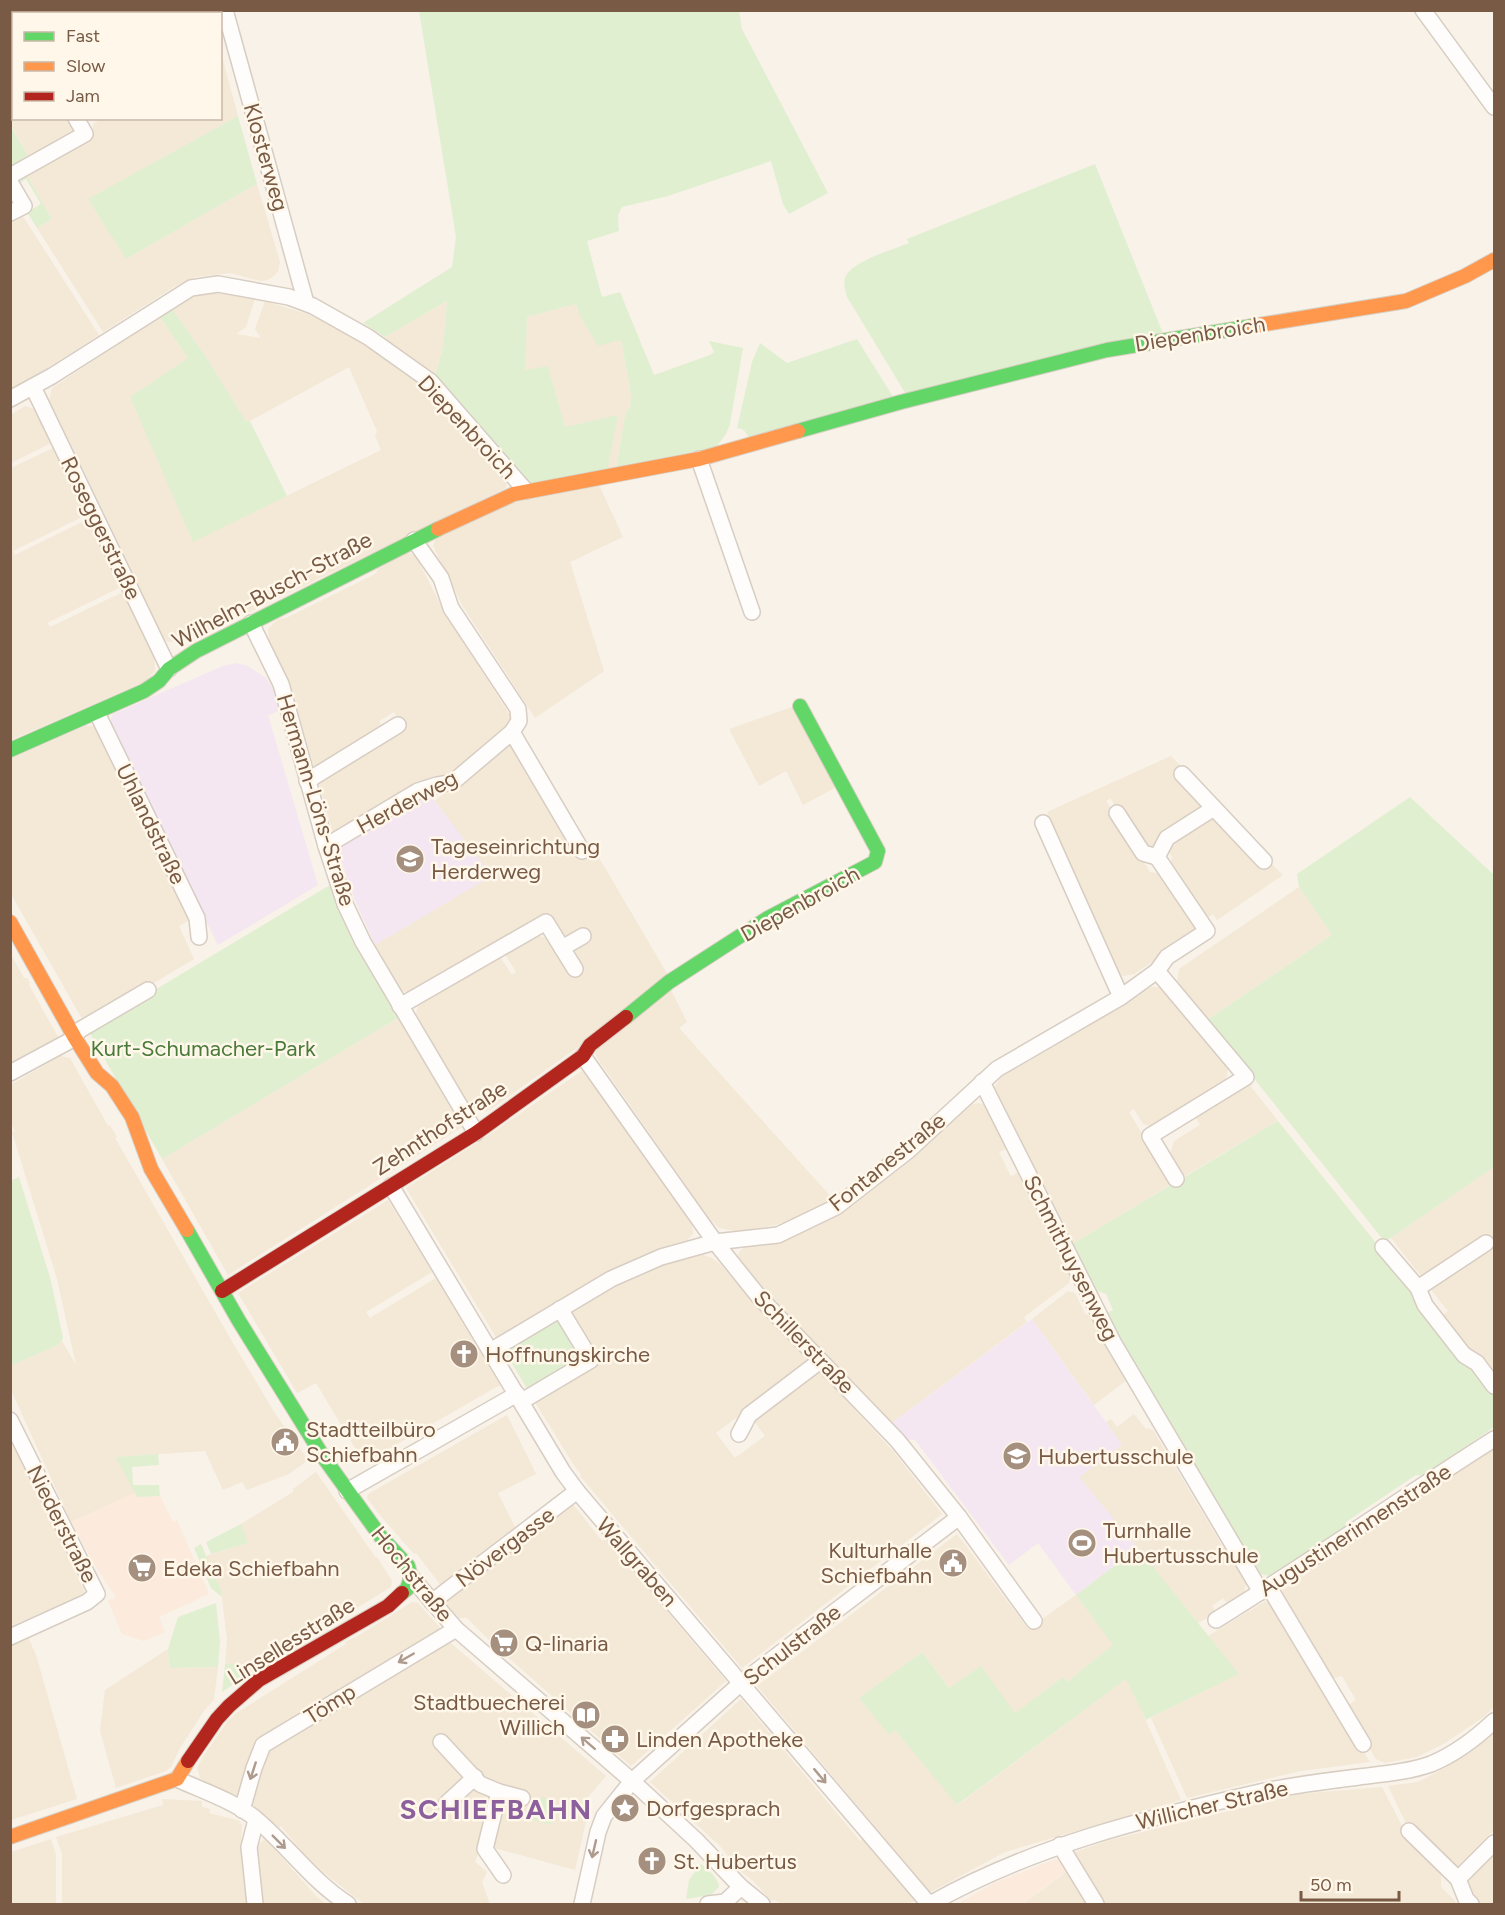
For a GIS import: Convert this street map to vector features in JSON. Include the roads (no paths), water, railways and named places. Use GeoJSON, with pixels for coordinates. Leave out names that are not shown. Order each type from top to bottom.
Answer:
{"type":"FeatureCollection","features":[{"type":"Feature","properties":{"kind":"street","name":"Klosterweg"},"geometry":{"type":"LineString","coordinates":[[225,10],[306,303]]}},
{"type":"Feature","properties":{"kind":"street"},"geometry":{"type":"LineString","coordinates":[[1423,10],[1494,107]]}},
{"type":"Feature","properties":{"kind":"street"},"geometry":{"type":"LineString","coordinates":[[10,176],[85,134],[83,121]]}},
{"type":"Feature","properties":{"kind":"street"},"geometry":{"type":"LineString","coordinates":[[10,182],[24,206],[10,213]]}},
{"type":"Feature","properties":{"kind":"street","name":"Diepenbroich"},"geometry":{"type":"LineString","coordinates":[[10,399],[191,288],[218,284],[289,297],[306,303],[368,337],[430,381],[526,491],[699,459],[901,402],[1107,350],[1406,301],[1466,276],[1494,260]]}},
{"type":"Feature","properties":{"kind":"street","name":"Roseggerstraße"},"geometry":{"type":"LineString","coordinates":[[33,387],[169,669]]}},
{"type":"Feature","properties":{"kind":"street"},"geometry":{"type":"LineString","coordinates":[[699,459],[752,612]]}},
{"type":"Feature","properties":{"kind":"street","name":"Wilhelm-Busch-Straße"},"geometry":{"type":"LineString","coordinates":[[10,750],[144,691],[159,681],[169,669],[196,651],[414,540],[503,498],[526,491]]}},
{"type":"Feature","properties":{"kind":"street"},"geometry":{"type":"LineString","coordinates":[[414,540],[441,578],[451,608],[518,709],[519,722],[512,732],[582,851]]}},
{"type":"Feature","properties":{"kind":"street","name":"Hermann-Löns-Straße"},"geometry":{"type":"LineString","coordinates":[[251,623],[281,684],[340,892],[363,942],[476,1132]]}},
{"type":"Feature","properties":{"kind":"street","name":"Diepenbroich"},"geometry":{"type":"LineString","coordinates":[[668,983],[768,918],[875,862],[878,851],[800,706]]}},
{"type":"Feature","properties":{"kind":"street","name":"Uhlandstraße"},"geometry":{"type":"LineString","coordinates":[[97,712],[197,918],[199,937]]}},
{"type":"Feature","properties":{"kind":"street"},"geometry":{"type":"LineString","coordinates":[[307,781],[398,725]]}},
{"type":"Feature","properties":{"kind":"street","name":"Herderweg"},"geometry":{"type":"LineString","coordinates":[[326,846],[418,791],[453,782],[512,732]]}},
{"type":"Feature","properties":{"kind":"street"},"geometry":{"type":"LineString","coordinates":[[1182,774],[1264,861]]}},
{"type":"Feature","properties":{"kind":"street"},"geometry":{"type":"LineString","coordinates":[[1157,856],[1167,838],[1214,808]]}},
{"type":"Feature","properties":{"kind":"street","name":"Fontanestraße"},"geometry":{"type":"LineString","coordinates":[[492,1350],[611,1279],[661,1257],[715,1242],[778,1235],[836,1207],[909,1150],[997,1069],[1121,998],[1157,971],[1167,957],[1207,931],[1157,856],[1143,852],[1117,813]]}},
{"type":"Feature","properties":{"kind":"street"},"geometry":{"type":"LineString","coordinates":[[1043,823],[1121,998]]}},
{"type":"Feature","properties":{"kind":"street","name":"Hochstraße"},"geometry":{"type":"LineString","coordinates":[[10,922],[75,1038],[97,1072],[112,1086],[132,1117],[151,1169],[324,1458],[381,1537],[408,1566],[411,1577],[456,1629],[632,1781],[762,1905]]}},
{"type":"Feature","properties":{"kind":"street"},"geometry":{"type":"LineString","coordinates":[[400,1006],[546,922],[575,969]]}},
{"type":"Feature","properties":{"kind":"street"},"geometry":{"type":"LineString","coordinates":[[562,948],[583,936]]}},
{"type":"Feature","properties":{"kind":"street"},"geometry":{"type":"LineString","coordinates":[[1157,971],[1246,1077],[1150,1136],[1176,1179]]}},
{"type":"Feature","properties":{"kind":"street","name":"Zehnthofstraße"},"geometry":{"type":"LineString","coordinates":[[222,1291],[476,1132],[584,1056],[590,1045],[668,983]]}},
{"type":"Feature","properties":{"kind":"street"},"geometry":{"type":"LineString","coordinates":[[10,1073],[75,1038],[78,1031],[148,990]]}},
{"type":"Feature","properties":{"kind":"street","name":"Schillerstraße"},"geometry":{"type":"LineString","coordinates":[[584,1056],[715,1242],[760,1298],[897,1440],[958,1517],[1034,1621]]}},
{"type":"Feature","properties":{"kind":"street","name":"Schmithuysenweg"},"geometry":{"type":"LineString","coordinates":[[982,1082],[1085,1289],[1165,1432],[1362,1744]]}},
{"type":"Feature","properties":{"kind":"street","name":"Wallgraben"},"geometry":{"type":"LineString","coordinates":[[391,1186],[577,1491],[930,1905]]}},
{"type":"Feature","properties":{"kind":"street"},"geometry":{"type":"LineString","coordinates":[[1418,1288],[1486,1243]]}},
{"type":"Feature","properties":{"kind":"street"},"geometry":{"type":"LineString","coordinates":[[1383,1246],[1418,1288],[1425,1305],[1464,1355],[1477,1363],[1494,1386]]}},
{"type":"Feature","properties":{"kind":"street"},"geometry":{"type":"LineString","coordinates":[[347,1491],[591,1360],[563,1308]]}},
{"type":"Feature","properties":{"kind":"street"},"geometry":{"type":"LineString","coordinates":[[739,1434],[749,1415],[820,1361]]}},
{"type":"Feature","properties":{"kind":"street","name":"Niederstraße"},"geometry":{"type":"LineString","coordinates":[[10,1420],[97,1594],[87,1602],[10,1637]]}},
{"type":"Feature","properties":{"kind":"street","name":"Augustinerinnenstraße"},"geometry":{"type":"LineString","coordinates":[[1216,1620],[1494,1439]]}},
{"type":"Feature","properties":{"kind":"street","name":"Növergasse"},"geometry":{"type":"LineString","coordinates":[[432,1602],[577,1491]]}},
{"type":"Feature","properties":{"kind":"street","name":"Schulstraße"},"geometry":{"type":"LineString","coordinates":[[582,1905],[598,1832],[609,1809],[632,1781],[741,1683],[958,1517]]}},
{"type":"Feature","properties":{"kind":"street","name":"Linsellesstraße"},"geometry":{"type":"LineString","coordinates":[[177,1779],[195,1749],[228,1706],[259,1680],[388,1606],[407,1588],[411,1577]]}},
{"type":"Feature","properties":{"kind":"street","name":"Tömp"},"geometry":{"type":"LineString","coordinates":[[242,1810],[263,1745],[456,1629]]}},
{"type":"Feature","properties":{"kind":"street","name":"Willicher Straße"},"geometry":{"type":"LineString","coordinates":[[930,1905],[994,1872],[1060,1845],[1186,1809],[1276,1788],[1415,1768],[1448,1756],[1494,1721]]}},
{"type":"Feature","properties":{"kind":"street"},"geometry":{"type":"LineString","coordinates":[[441,1742],[480,1784],[522,1798]]}},
{"type":"Feature","properties":{"kind":"street"},"geometry":{"type":"LineString","coordinates":[[446,1804],[475,1777]]}},
{"type":"Feature","properties":{"kind":"street"},"geometry":{"type":"LineString","coordinates":[[10,1837],[177,1779],[242,1810],[256,1820],[315,1878],[348,1905]]}},
{"type":"Feature","properties":{"kind":"street"},"geometry":{"type":"LineString","coordinates":[[499,1792],[485,1849],[502,1875]]}},
{"type":"Feature","properties":{"kind":"street"},"geometry":{"type":"LineString","coordinates":[[255,1905],[249,1847],[256,1820]]}},
{"type":"Feature","properties":{"kind":"street"},"geometry":{"type":"LineString","coordinates":[[1409,1831],[1458,1879],[1471,1905]]}},
{"type":"Feature","properties":{"kind":"street"},"geometry":{"type":"LineString","coordinates":[[1458,1879],[1494,1843]]}},
{"type":"Feature","properties":{"kind":"street"},"geometry":{"type":"LineString","coordinates":[[1060,1845],[1096,1905]]}},
{"type":"Feature","properties":{"kind":"street"},"geometry":{"type":"LineString","coordinates":[[708,1905],[725,1902],[741,1887]]}},
{"type":"Feature","properties":{"kind":"place","name":"Tageseinrichtung Herderweg"},"geometry":{"type":"Point","coordinates":[410,859]}},
{"type":"Feature","properties":{"kind":"place","name":"Hoffnungskirche"},"geometry":{"type":"Point","coordinates":[464,1354]}},
{"type":"Feature","properties":{"kind":"place","name":"Stadtteilbüro Schiefbahn"},"geometry":{"type":"Point","coordinates":[285,1442]}},
{"type":"Feature","properties":{"kind":"place","name":"Hubertusschule"},"geometry":{"type":"Point","coordinates":[1017,1456]}},
{"type":"Feature","properties":{"kind":"place","name":"Turnhalle Hubertusschule"},"geometry":{"type":"Point","coordinates":[1082,1543]}},
{"type":"Feature","properties":{"kind":"place","name":"Kulturhalle Schiefbahn"},"geometry":{"type":"Point","coordinates":[953,1563]}},
{"type":"Feature","properties":{"kind":"place","name":"Edeka Schiefbahn"},"geometry":{"type":"Point","coordinates":[142,1568]}},
{"type":"Feature","properties":{"kind":"place","name":"Q-linaria"},"geometry":{"type":"Point","coordinates":[504,1643]}},
{"type":"Feature","properties":{"kind":"place","name":"Stadtbuecherei Willich"},"geometry":{"type":"Point","coordinates":[586,1715]}},
{"type":"Feature","properties":{"kind":"place","name":"Linden Apotheke"},"geometry":{"type":"Point","coordinates":[615,1739]}},
{"type":"Feature","properties":{"kind":"place","name":"Dorfgesprach"},"geometry":{"type":"Point","coordinates":[625,1808]}},
{"type":"Feature","properties":{"kind":"place","name":"St. Hubertus"},"geometry":{"type":"Point","coordinates":[652,1861]}},
{"type":"Feature","properties":{"kind":"district","name":"SCHIEFBAHN"},"geometry":{"type":"Point","coordinates":[496,1809]}},
{"type":"Feature","properties":{"kind":"park label","name":"Kurt-Schumacher-Park"},"geometry":{"type":"Point","coordinates":[203,1048]}}]}
